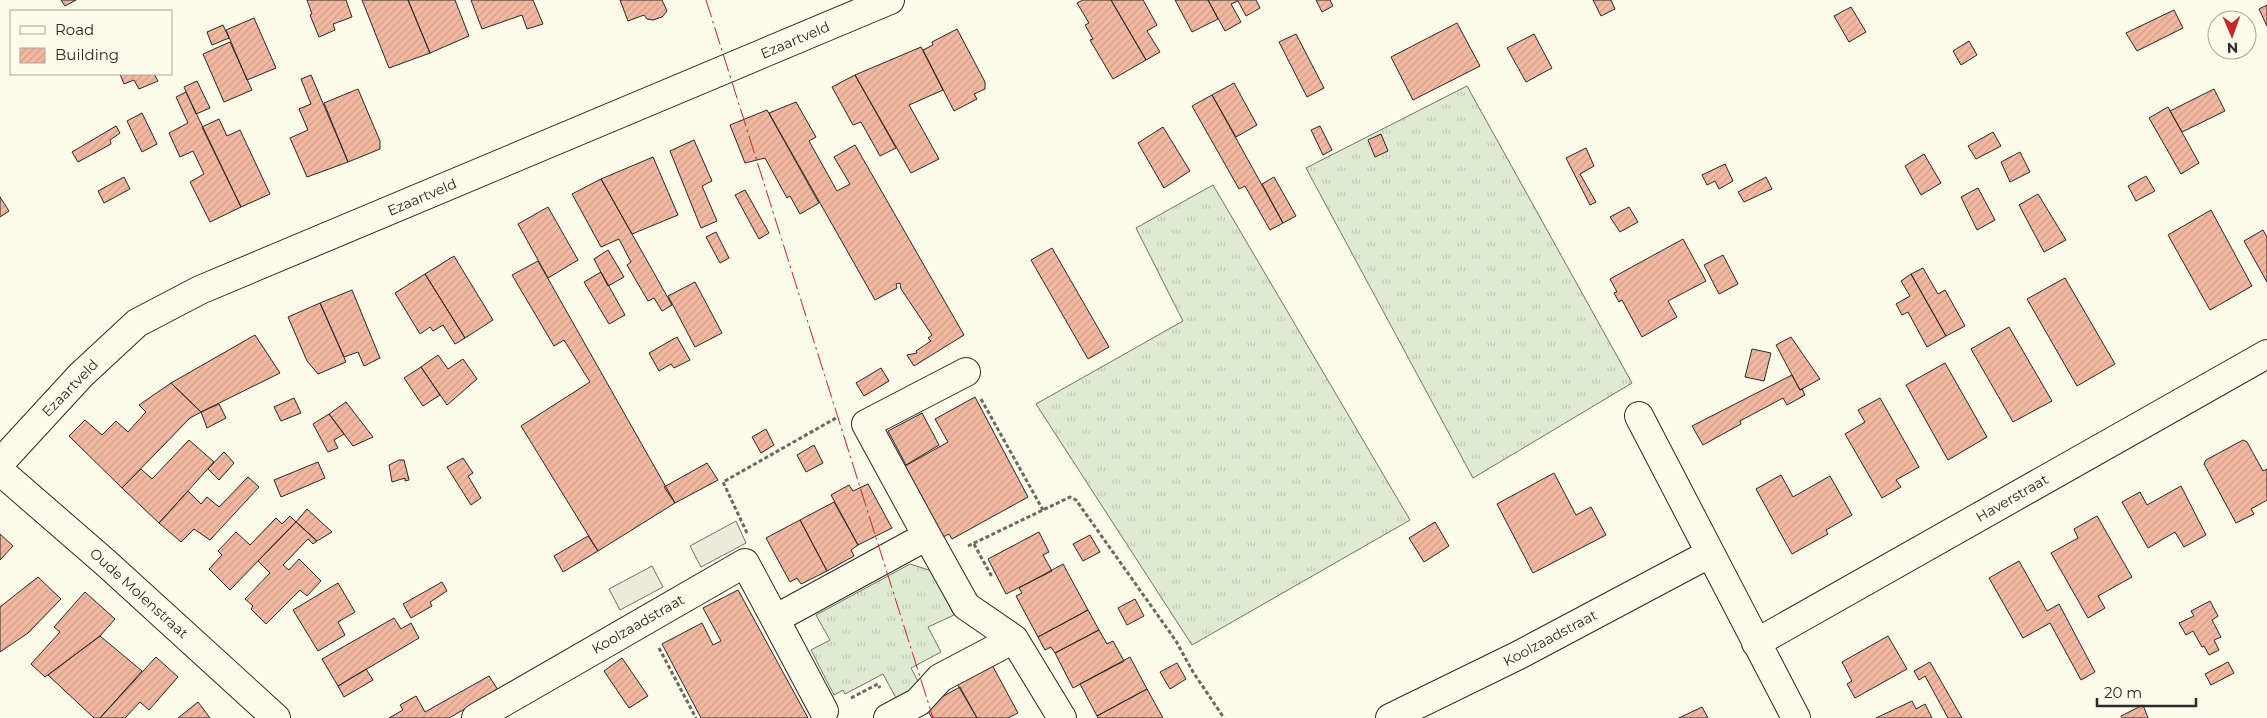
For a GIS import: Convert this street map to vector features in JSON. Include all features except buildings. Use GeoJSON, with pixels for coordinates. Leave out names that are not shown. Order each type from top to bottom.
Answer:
{"type":"FeatureCollection","features":[{"type":"Feature","properties":{"kind":"street","name":"Ezaartveld"},"geometry":{"type":"LineString","coordinates":[[0,463],[81,375],[137,324],[200,290],[890,0]]}},
{"type":"Feature","properties":{"kind":"street","name":"Haverstraat"},"geometry":{"type":"LineString","coordinates":[[1756,643],[2267,354]]}},
{"type":"Feature","properties":{"kind":"street"},"geometry":{"type":"LineString","coordinates":[[966,372],[866,424],[966,606],[1014,639],[1062,718]]}},
{"type":"Feature","properties":{"kind":"street"},"geometry":{"type":"LineString","coordinates":[[1640,416],[1709,554],[1796,718]]}},
{"type":"Feature","properties":{"kind":"street","name":"Oude Molenstraat"},"geometry":{"type":"LineString","coordinates":[[0,471],[113,570],[276,718]]}},
{"type":"Feature","properties":{"kind":"street"},"geometry":{"type":"LineString","coordinates":[[775,619],[927,536]]}},
{"type":"Feature","properties":{"kind":"street","name":"Koolzaadstraat"},"geometry":{"type":"LineString","coordinates":[[1390,718],[1520,655],[1709,554]]}},
{"type":"Feature","properties":{"kind":"street"},"geometry":{"type":"LineString","coordinates":[[745,562],[824,711]]}},
{"type":"Feature","properties":{"kind":"street","name":"Koolzaadstraat"},"geometry":{"type":"LineString","coordinates":[[476,718],[745,562]]}},
{"type":"Feature","properties":{"kind":"street"},"geometry":{"type":"LineString","coordinates":[[888,718],[918,702],[940,678],[1014,639]]}},
{"type":"Feature","properties":{"kind":"path"},"geometry":{"type":"LineString","coordinates":[[966,372],[1042,510]]}},
{"type":"Feature","properties":{"kind":"path"},"geometry":{"type":"LineString","coordinates":[[745,562],[755,551],[723,482],[850,411],[866,424]]}},
{"type":"Feature","properties":{"kind":"path"},"geometry":{"type":"LineString","coordinates":[[941,560],[1070,497],[1076,500],[1176,641],[1193,672],[1224,718]]}},
{"type":"Feature","properties":{"kind":"path"},"geometry":{"type":"LineString","coordinates":[[974,544],[992,577]]}},
{"type":"Feature","properties":{"kind":"path"},"geometry":{"type":"LineString","coordinates":[[644,620],[696,718]]}},
{"type":"Feature","properties":{"kind":"green space"},"geometry":{"type":"Polygon","coordinates":[[[1467,86],[1632,383],[1473,478],[1306,168],[1467,86]]]}},
{"type":"Feature","properties":{"kind":"green space"},"geometry":{"type":"Polygon","coordinates":[[[1213,185],[1410,520],[1192,645],[1036,404],[1183,321],[1136,228],[1213,185]]]}},
{"type":"Feature","properties":{"kind":"green space"},"geometry":{"type":"Polygon","coordinates":[[[910,564],[932,571],[954,615],[928,627],[941,652],[911,668],[920,685],[896,698],[883,674],[845,694],[843,690],[834,695],[811,650],[830,640],[816,615],[910,564]]]}},
{"type":"Feature","properties":{"kind":"shaded area"},"geometry":{"type":"Polygon","coordinates":[[[736,521],[746,543],[701,567],[690,546],[736,521]]]}},
{"type":"Feature","properties":{"kind":"shaded area"},"geometry":{"type":"Polygon","coordinates":[[[652,566],[663,587],[620,610],[609,589],[652,566]]]}},
{"type":"Feature","properties":{"kind":"power"},"geometry":{"type":"LineString","coordinates":[[706,0],[933,718]]}}]}
